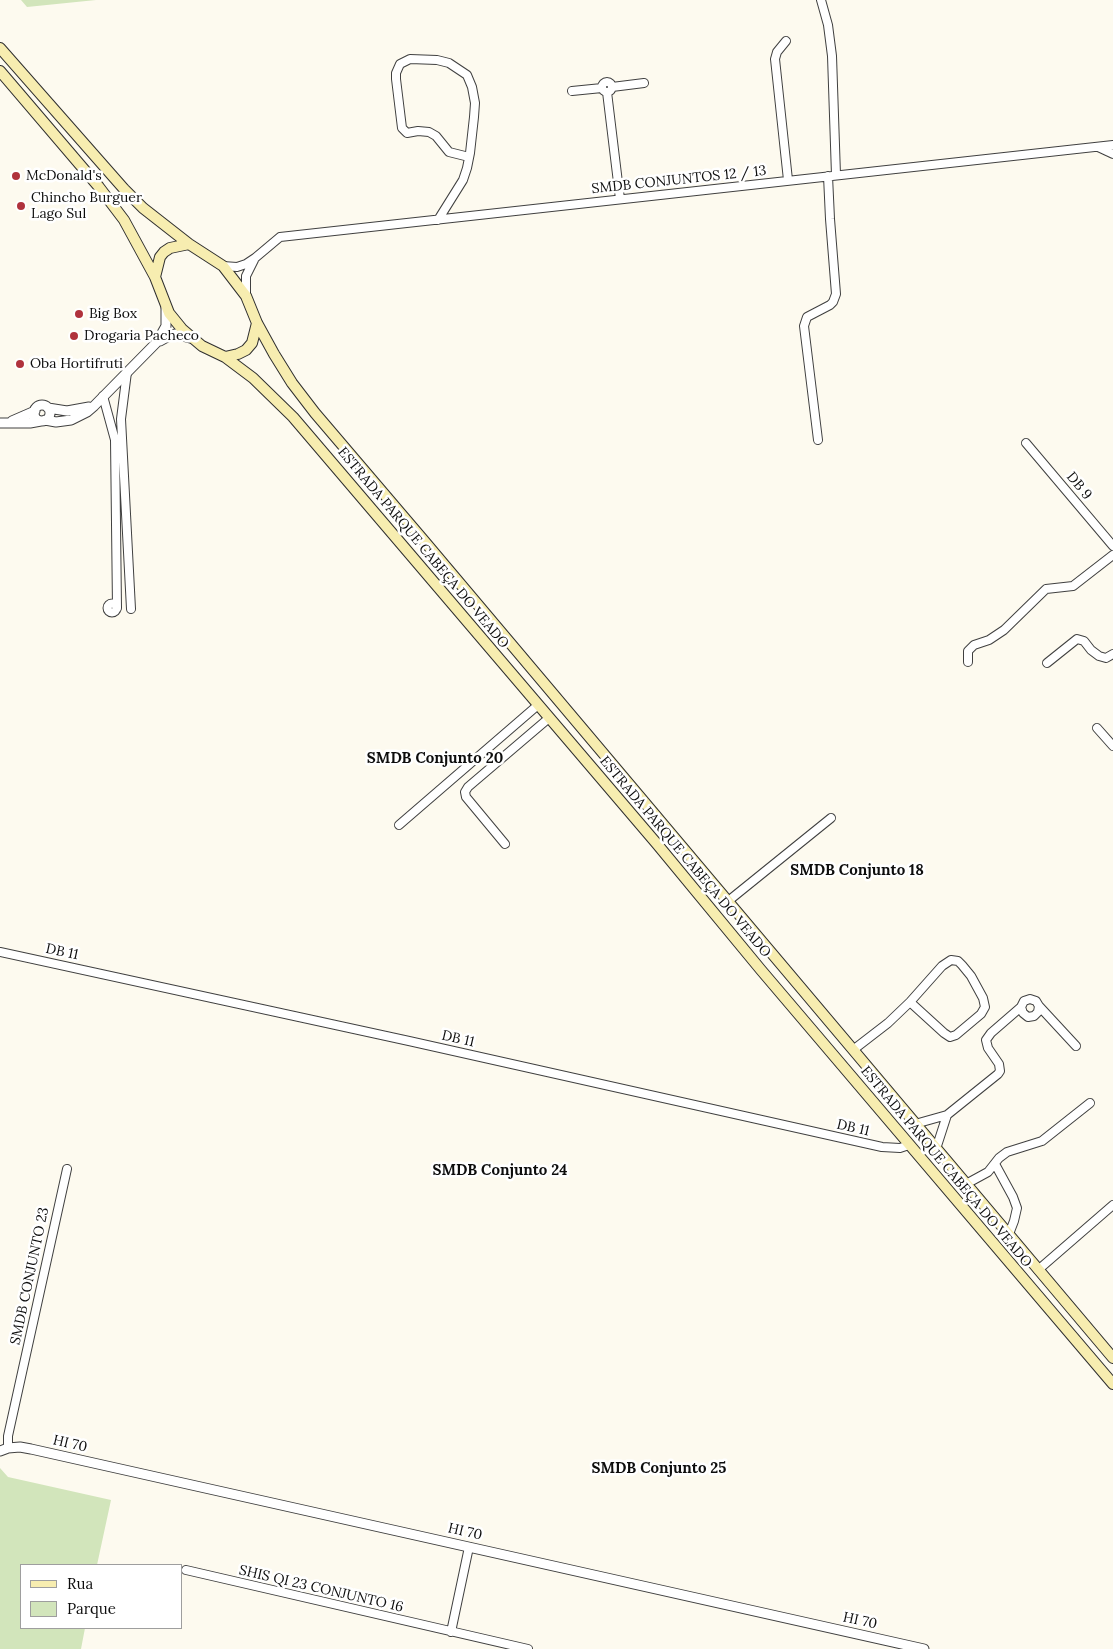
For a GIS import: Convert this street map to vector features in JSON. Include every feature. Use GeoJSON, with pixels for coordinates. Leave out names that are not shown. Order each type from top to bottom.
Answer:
{"type":"FeatureCollection","features":[{"type":"Feature","properties":{"kind":"main road"},"geometry":{"type":"LineString","coordinates":[[0,48],[124,189],[143,208],[190,244],[223,266],[246,296],[257,323],[252,343],[246,350],[225,357],[214,353],[190,338],[174,321],[155,277],[132,233],[112,203],[0,71]]}},
{"type":"Feature","properties":{"kind":"main road"},"geometry":{"type":"LineString","coordinates":[[155,277],[158,264],[164,252],[170,248],[190,244]]}},
{"type":"Feature","properties":{"kind":"main road","name":"ESTRADA PARQUE CABEÇA DO VEADO"},"geometry":{"type":"LineString","coordinates":[[257,323],[292,383],[315,414],[1113,1358]]}},
{"type":"Feature","properties":{"kind":"main road","name":"ESTRADA PARQUE CABEÇA DO VEADO"},"geometry":{"type":"LineString","coordinates":[[225,357],[253,378],[293,417],[1113,1384]]}},
{"type":"Feature","properties":{"kind":"main road"},"geometry":{"type":"LineString","coordinates":[[826,1047],[841,1035]]}},
{"type":"Feature","properties":{"kind":"main road"},"geometry":{"type":"LineString","coordinates":[[1013,1268],[1024,1251]]}},
{"type":"Feature","properties":{"kind":"main road"},"geometry":{"type":"LineString","coordinates":[[1013,1268],[1030,1260]]}},
{"type":"Feature","properties":{"kind":"street"},"geometry":{"type":"LineString","coordinates":[[818,440],[804,326],[808,317],[833,302],[836,294],[830,219],[832,56],[828,25],[821,0]]}},
{"type":"Feature","properties":{"kind":"street"},"geometry":{"type":"LineString","coordinates":[[786,41],[777,52],[775,59],[788,180]]}},
{"type":"Feature","properties":{"kind":"street"},"geometry":{"type":"LineString","coordinates":[[438,220],[462,180],[469,157],[475,103],[472,87],[467,75],[449,63],[437,60],[410,60],[400,64],[396,73],[396,79],[402,128],[407,133],[418,131],[430,132],[436,136],[448,152],[469,157]]}},
{"type":"Feature","properties":{"kind":"street"},"geometry":{"type":"LineString","coordinates":[[572,91],[607,89],[644,83]]}},
{"type":"Feature","properties":{"kind":"street"},"geometry":{"type":"LineString","coordinates":[[607,89],[620,200]]}},
{"type":"Feature","properties":{"kind":"street","name":"SMDB CONJUNTOS 12 / 13"},"geometry":{"type":"LineString","coordinates":[[223,266],[237,267],[255,258],[280,237],[1113,145]]}},
{"type":"Feature","properties":{"kind":"street"},"geometry":{"type":"LineString","coordinates":[[1097,146],[1113,154]]}},
{"type":"Feature","properties":{"kind":"street","name":"SMDB CONJUNTOS 12 / 13"},"geometry":{"type":"LineString","coordinates":[[246,296],[246,276],[255,258]]}},
{"type":"Feature","properties":{"kind":"street"},"geometry":{"type":"LineString","coordinates":[[35,411],[35,416],[43,420],[56,422],[71,420],[87,412],[157,342],[166,326],[166,306]]}},
{"type":"Feature","properties":{"kind":"street"},"geometry":{"type":"LineString","coordinates":[[157,342],[171,335],[181,335],[190,338]]}},
{"type":"Feature","properties":{"kind":"street"},"geometry":{"type":"LineString","coordinates":[[127,372],[122,418],[131,608]]}},
{"type":"Feature","properties":{"kind":"street"},"geometry":{"type":"LineString","coordinates":[[103,396],[114,440],[118,594],[117,608],[115,612],[111,612],[108,610],[108,606],[118,594]]}},
{"type":"Feature","properties":{"kind":"street"},"geometry":{"type":"LineString","coordinates":[[4,422],[35,411],[40,406],[76,410],[94,406]]}},
{"type":"Feature","properties":{"kind":"street"},"geometry":{"type":"LineString","coordinates":[[4,422],[30,423],[43,420],[50,415],[48,408]]}},
{"type":"Feature","properties":{"kind":"street","name":"DB 9"},"geometry":{"type":"LineString","coordinates":[[1026,443],[1113,546]]}},
{"type":"Feature","properties":{"kind":"street"},"geometry":{"type":"LineString","coordinates":[[968,662],[968,651],[974,645],[989,640],[1004,630],[1046,589],[1073,586],[1113,555]]}},
{"type":"Feature","properties":{"kind":"street"},"geometry":{"type":"LineString","coordinates":[[1047,663],[1078,639],[1084,641],[1099,656],[1106,658],[1113,654]]}},
{"type":"Feature","properties":{"kind":"street"},"geometry":{"type":"LineString","coordinates":[[398,825],[538,705]]}},
{"type":"Feature","properties":{"kind":"street"},"geometry":{"type":"LineString","coordinates":[[505,844],[466,797],[465,792],[549,718]]}},
{"type":"Feature","properties":{"kind":"street"},"geometry":{"type":"LineString","coordinates":[[1097,728],[1113,746]]}},
{"type":"Feature","properties":{"kind":"street"},"geometry":{"type":"LineString","coordinates":[[727,902],[831,818]]}},
{"type":"Feature","properties":{"kind":"street","name":"DB 11"},"geometry":{"type":"LineString","coordinates":[[0,952],[400,1038],[882,1147],[900,1148],[909,1145]]}},
{"type":"Feature","properties":{"kind":"street"},"geometry":{"type":"LineString","coordinates":[[853,1050],[888,1023],[947,962],[954,960],[962,965],[971,976],[983,998],[985,1006],[981,1014],[956,1035],[950,1037],[910,1002]]}},
{"type":"Feature","properties":{"kind":"street"},"geometry":{"type":"LineString","coordinates":[[915,1124],[947,1115],[998,1074],[1000,1071],[999,1064],[988,1048],[986,1040],[991,1032],[1021,1007],[1024,1001],[1030,999],[1036,1001],[1076,1046]]}},
{"type":"Feature","properties":{"kind":"street"},"geometry":{"type":"LineString","coordinates":[[1021,1007],[1023,1013],[1028,1017],[1034,1016],[1038,1012],[1039,1006]]}},
{"type":"Feature","properties":{"kind":"street"},"geometry":{"type":"LineString","coordinates":[[966,1184],[984,1176],[999,1158],[1007,1152],[1042,1141],[1090,1103]]}},
{"type":"Feature","properties":{"kind":"street"},"geometry":{"type":"LineString","coordinates":[[936,1149],[947,1115]]}},
{"type":"Feature","properties":{"kind":"street"},"geometry":{"type":"LineString","coordinates":[[995,1164],[1017,1208],[1009,1234]]}},
{"type":"Feature","properties":{"kind":"street","name":"SMDB CONJUNTO 23"},"geometry":{"type":"LineString","coordinates":[[4,1450],[67,1169]]}},
{"type":"Feature","properties":{"kind":"street"},"geometry":{"type":"LineString","coordinates":[[1038,1270],[1113,1206]]}},
{"type":"Feature","properties":{"kind":"street","name":"HI 70"},"geometry":{"type":"LineString","coordinates":[[4,1450],[30,1449],[924,1649]]}},
{"type":"Feature","properties":{"kind":"street"},"geometry":{"type":"LineString","coordinates":[[451,1632],[469,1547]]}},
{"type":"Feature","properties":{"kind":"street","name":"SHIS QI 23 CONJUNTO 16"},"geometry":{"type":"LineString","coordinates":[[186,1570],[528,1649]]}},
{"type":"Feature","properties":{"kind":"green space"},"geometry":{"type":"Polygon","coordinates":[[[21,0],[96,0],[27,7],[21,0]]]}},
{"type":"Feature","properties":{"kind":"green space"},"geometry":{"type":"Polygon","coordinates":[[[0,1468],[8,1477],[111,1500],[97,1564],[20,1564],[20,1629],[85,1629],[81,1649],[0,1649],[0,1468]]]}},
{"type":"Feature","properties":{"kind":"place","name":"McDonald's"},"geometry":{"type":"Point","coordinates":[16,176]}},
{"type":"Feature","properties":{"kind":"place","name":"Chincho Burguer Lago Sul"},"geometry":{"type":"Point","coordinates":[21,206]}},
{"type":"Feature","properties":{"kind":"place","name":"Big Box"},"geometry":{"type":"Point","coordinates":[79,314]}},
{"type":"Feature","properties":{"kind":"place","name":"Drogaria Pacheco"},"geometry":{"type":"Point","coordinates":[74,336]}},
{"type":"Feature","properties":{"kind":"place","name":"Oba Hortifruti"},"geometry":{"type":"Point","coordinates":[20,364]}},
{"type":"Feature","properties":{"kind":"district","name":"SMDB Conjunto 20"},"geometry":{"type":"Point","coordinates":[435,759]}},
{"type":"Feature","properties":{"kind":"district","name":"SMDB Conjunto 18"},"geometry":{"type":"Point","coordinates":[857,871]}},
{"type":"Feature","properties":{"kind":"district","name":"SMDB Conjunto 24"},"geometry":{"type":"Point","coordinates":[500,1171]}},
{"type":"Feature","properties":{"kind":"district","name":"SMDB Conjunto 25"},"geometry":{"type":"Point","coordinates":[659,1469]}}]}
